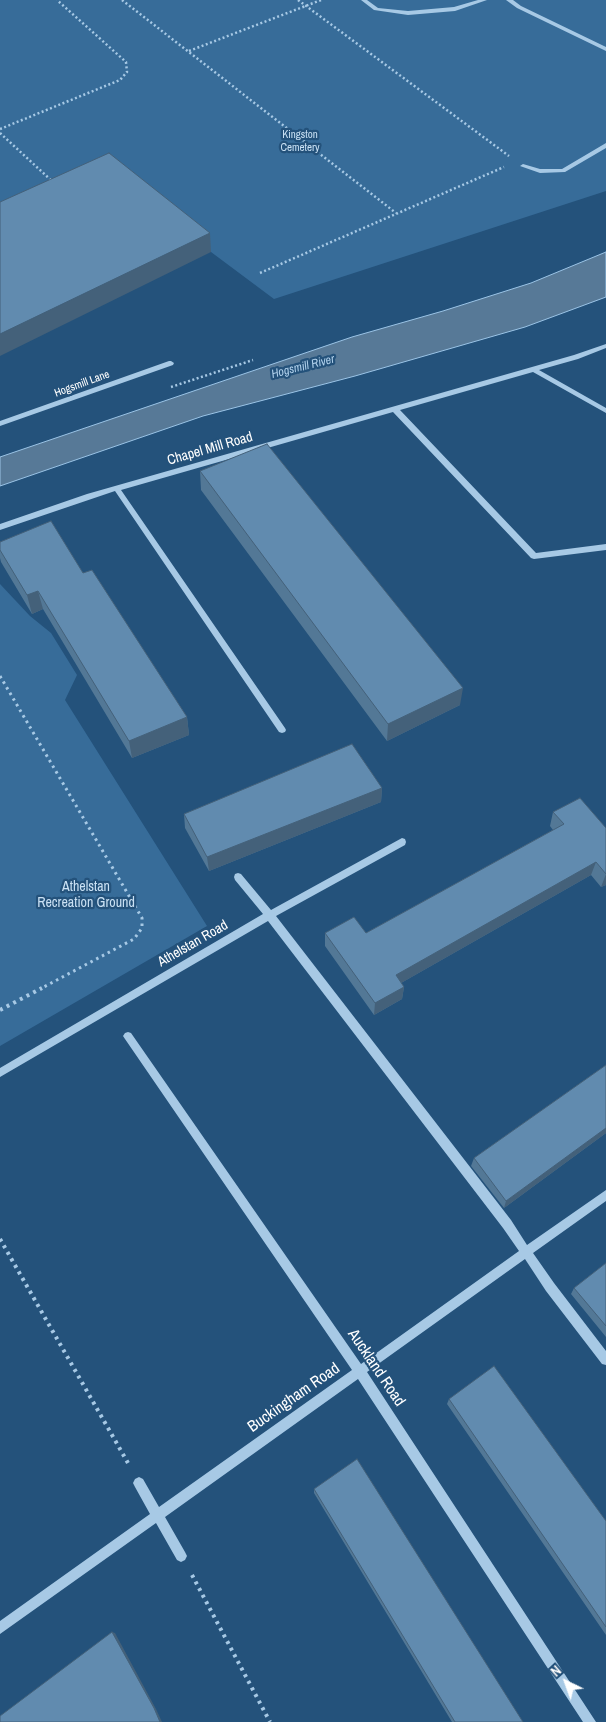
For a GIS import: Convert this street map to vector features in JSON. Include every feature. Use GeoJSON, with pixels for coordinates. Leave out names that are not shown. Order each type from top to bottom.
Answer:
{"type":"FeatureCollection","features":[{"type":"Feature","properties":{"kind":"street"},"geometry":{"type":"LineString","coordinates":[[364,0],[376,8],[408,13],[455,9],[484,0]]}},
{"type":"Feature","properties":{"kind":"street"},"geometry":{"type":"LineString","coordinates":[[509,0],[518,7],[606,49]]}},
{"type":"Feature","properties":{"kind":"street"},"geometry":{"type":"LineString","coordinates":[[523,166],[540,171],[563,171],[606,145]]}},
{"type":"Feature","properties":{"kind":"street","name":"Chapel Mill Road"},"geometry":{"type":"LineString","coordinates":[[0,527],[118,489],[428,400],[606,346]]}},
{"type":"Feature","properties":{"kind":"street","name":"Hogsmill Lane"},"geometry":{"type":"LineString","coordinates":[[0,424],[171,364]]}},
{"type":"Feature","properties":{"kind":"street"},"geometry":{"type":"LineString","coordinates":[[533,369],[606,412]]}},
{"type":"Feature","properties":{"kind":"street"},"geometry":{"type":"LineString","coordinates":[[395,409],[534,556],[606,547]]}},
{"type":"Feature","properties":{"kind":"street"},"geometry":{"type":"LineString","coordinates":[[118,489],[282,730]]}},
{"type":"Feature","properties":{"kind":"street","name":"Athelstan Road"},"geometry":{"type":"LineString","coordinates":[[0,1073],[270,915],[402,842]]}},
{"type":"Feature","properties":{"kind":"street"},"geometry":{"type":"LineString","coordinates":[[238,877],[270,915],[526,1252]]}},
{"type":"Feature","properties":{"kind":"street","name":"Auckland Road"},"geometry":{"type":"LineString","coordinates":[[128,1036],[360,1372],[590,1722]]}},
{"type":"Feature","properties":{"kind":"street","name":"Buckingham Road"},"geometry":{"type":"LineString","coordinates":[[0,1628],[606,1195]]}},
{"type":"Feature","properties":{"kind":"street"},"geometry":{"type":"LineString","coordinates":[[139,1483],[181,1556]]}},
{"type":"Feature","properties":{"kind":"lane"},"geometry":{"type":"LineString","coordinates":[[526,1252],[606,1360]]}},
{"type":"Feature","properties":{"kind":"path"},"geometry":{"type":"LineString","coordinates":[[0,129],[120,80],[127,72],[126,62],[57,0]]}},
{"type":"Feature","properties":{"kind":"path"},"geometry":{"type":"LineString","coordinates":[[122,0],[396,213]]}},
{"type":"Feature","properties":{"kind":"path"},"geometry":{"type":"LineString","coordinates":[[298,0],[523,166]]}},
{"type":"Feature","properties":{"kind":"path"},"geometry":{"type":"LineString","coordinates":[[188,52],[321,0]]}},
{"type":"Feature","properties":{"kind":"path"},"geometry":{"type":"LineString","coordinates":[[0,133],[57,185]]}},
{"type":"Feature","properties":{"kind":"path"},"geometry":{"type":"LineString","coordinates":[[260,273],[504,167],[522,178],[540,171]]}},
{"type":"Feature","properties":{"kind":"path"},"geometry":{"type":"LineString","coordinates":[[0,676],[142,918],[142,928],[134,938],[0,1010]]}},
{"type":"Feature","properties":{"kind":"path"},"geometry":{"type":"LineString","coordinates":[[0,1239],[139,1483]]}},
{"type":"Feature","properties":{"kind":"path"},"geometry":{"type":"LineString","coordinates":[[181,1556],[270,1722]]}},
{"type":"Feature","properties":{"kind":"green space","name":"Kingston Cemetery"},"geometry":{"type":"Polygon","coordinates":[[[0,0],[606,0],[606,191],[274,299],[111,173],[0,223],[0,0]]]}},
{"type":"Feature","properties":{"kind":"green space","name":"Athelstan Recreation Ground"},"geometry":{"type":"Polygon","coordinates":[[[0,584],[30,616],[51,633],[77,675],[65,700],[207,926],[0,1046],[0,584]]]}},
{"type":"Feature","properties":{"kind":"water","name":"Hogsmill River"},"geometry":{"type":"Polygon","coordinates":[[[606,252],[606,297],[525,327],[355,376],[203,416],[0,486],[0,457],[352,337],[531,283],[606,252]]]}},
{"type":"Feature","properties":{"kind":"building"},"geometry":{"type":"Polygon","coordinates":[[[109,153],[210,233],[0,334],[0,202],[109,153]]]}},
{"type":"Feature","properties":{"kind":"building"},"geometry":{"type":"Polygon","coordinates":[[[267,444],[463,688],[388,724],[200,471],[267,444]]]}},
{"type":"Feature","properties":{"kind":"building"},"geometry":{"type":"Polygon","coordinates":[[[51,521],[83,573],[92,570],[187,717],[129,741],[38,591],[27,595],[0,550],[0,542],[51,521]]]}},
{"type":"Feature","properties":{"kind":"building"},"geometry":{"type":"Polygon","coordinates":[[[352,744],[382,788],[207,857],[184,814],[352,744]]]}},
{"type":"Feature","properties":{"kind":"building"},"geometry":{"type":"Polygon","coordinates":[[[580,798],[606,828],[606,874],[596,862],[396,975],[404,987],[375,1003],[325,933],[354,917],[366,933],[564,824],[553,812],[580,798]]]}},
{"type":"Feature","properties":{"kind":"building"},"geometry":{"type":"Polygon","coordinates":[[[606,1065],[606,1128],[506,1201],[474,1158],[606,1065]]]}},
{"type":"Feature","properties":{"kind":"building"},"geometry":{"type":"Polygon","coordinates":[[[606,1263],[606,1326],[574,1288],[606,1263]]]}},
{"type":"Feature","properties":{"kind":"building"},"geometry":{"type":"Polygon","coordinates":[[[494,1366],[606,1521],[606,1627],[449,1399],[494,1366]]]}},
{"type":"Feature","properties":{"kind":"building"},"geometry":{"type":"Polygon","coordinates":[[[357,1459],[523,1722],[455,1722],[314,1489],[357,1459]]]}},
{"type":"Feature","properties":{"kind":"building"},"geometry":{"type":"Polygon","coordinates":[[[112,1632],[160,1722],[0,1722],[0,1716],[112,1632]]]}}]}
